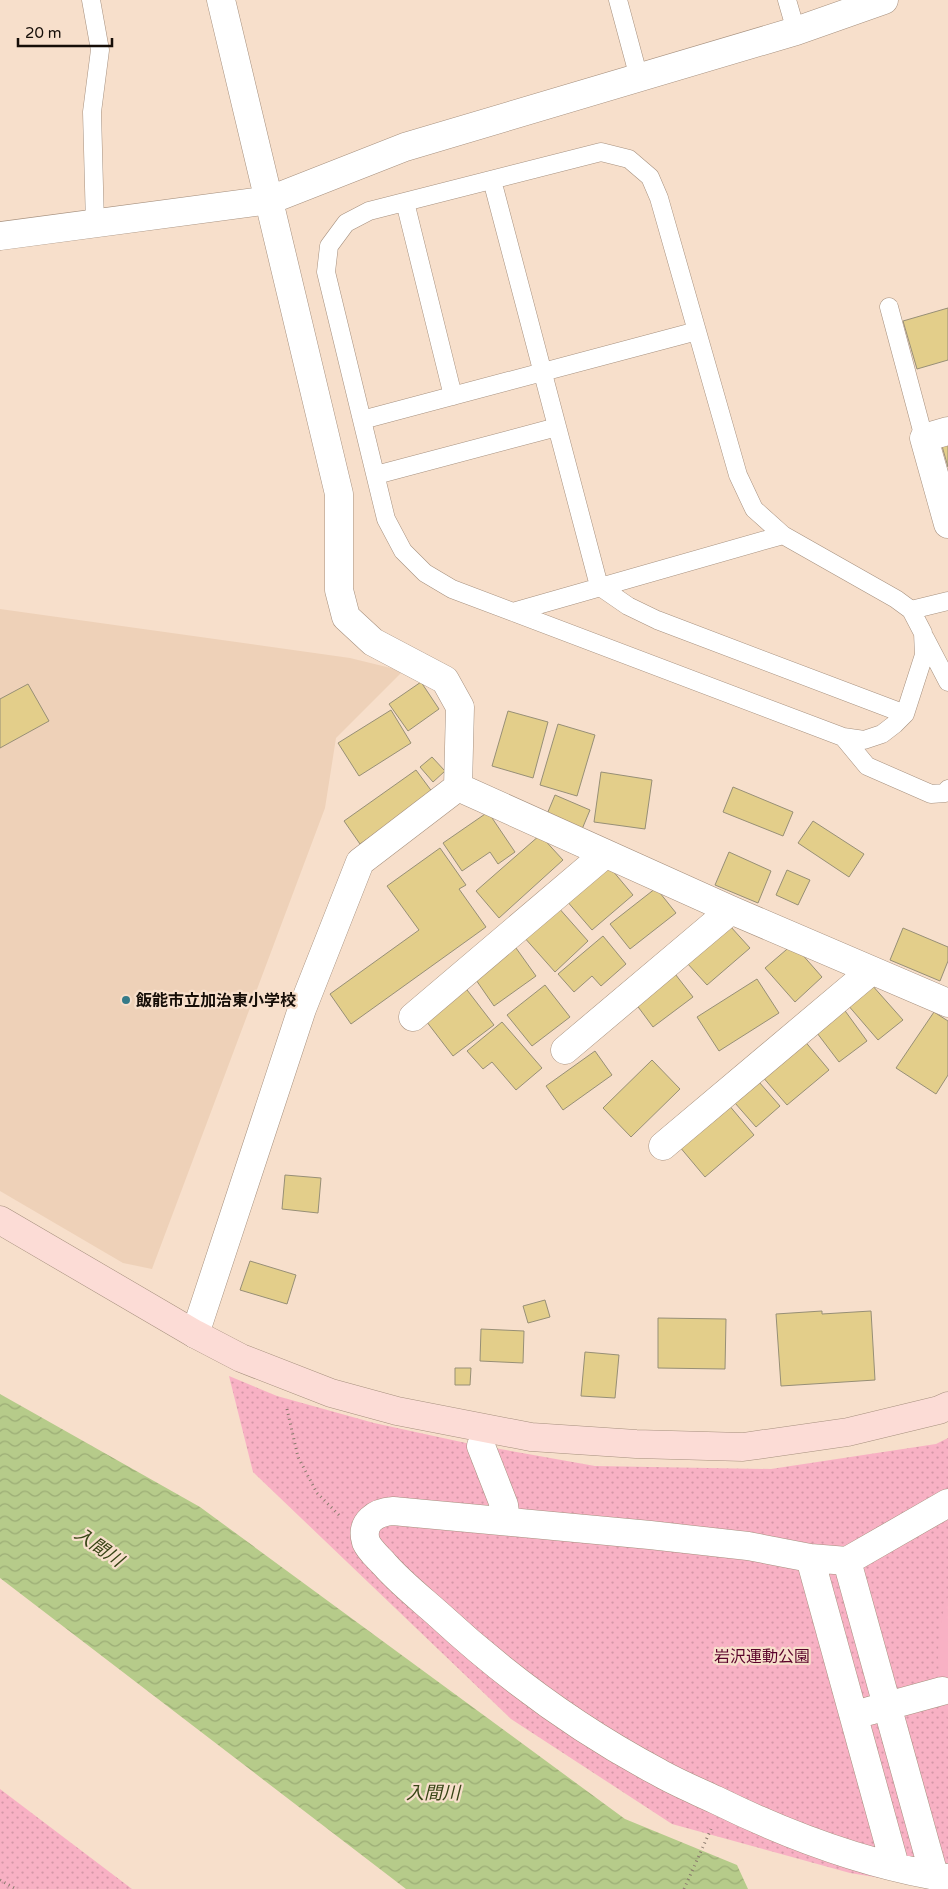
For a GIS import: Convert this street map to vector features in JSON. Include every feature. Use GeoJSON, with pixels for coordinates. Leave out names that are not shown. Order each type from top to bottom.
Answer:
{"type":"FeatureCollection","features":[{"type":"Feature","properties":{"kind":"street"},"geometry":{"type":"LineString","coordinates":[[221,0],[270,200],[338,494],[339,590],[346,617],[373,642],[445,680],[460,707],[458,787]]}},
{"type":"Feature","properties":{"kind":"street"},"geometry":{"type":"LineString","coordinates":[[0,236],[270,200],[405,147],[796,31],[884,0]]}},
{"type":"Feature","properties":{"kind":"street"},"geometry":{"type":"LineString","coordinates":[[936,435],[948,524]]}},
{"type":"Feature","properties":{"kind":"street"},"geometry":{"type":"LineString","coordinates":[[458,787],[870,971],[948,1003]]}},
{"type":"Feature","properties":{"kind":"street"},"geometry":{"type":"LineString","coordinates":[[195,1334],[302,1009],[360,862],[458,787]]}},
{"type":"Feature","properties":{"kind":"street"},"geometry":{"type":"LineString","coordinates":[[413,1017],[605,854]]}},
{"type":"Feature","properties":{"kind":"street"},"geometry":{"type":"LineString","coordinates":[[565,1050],[732,910]]}},
{"type":"Feature","properties":{"kind":"street"},"geometry":{"type":"LineString","coordinates":[[663,1146],[870,971]]}},
{"type":"Feature","properties":{"kind":"street"},"geometry":{"type":"LineString","coordinates":[[0,1220],[195,1334],[241,1358],[331,1393],[397,1411],[531,1437],[636,1444],[743,1447],[848,1432],[948,1406]]}},
{"type":"Feature","properties":{"kind":"street"},"geometry":{"type":"LineString","coordinates":[[481,1446],[504,1505],[506,1521]]}},
{"type":"Feature","properties":{"kind":"street"},"geometry":{"type":"LineString","coordinates":[[847,1561],[887,1706],[941,1876],[895,1866],[805,1840],[659,1773],[598,1737],[522,1684],[467,1641],[388,1569],[369,1547],[365,1535],[368,1521],[378,1513],[385,1512],[506,1521],[748,1546],[810,1558],[847,1561],[948,1503]]}},
{"type":"Feature","properties":{"kind":"street"},"geometry":{"type":"LineString","coordinates":[[810,1558],[895,1866]]}},
{"type":"Feature","properties":{"kind":"street"},"geometry":{"type":"LineString","coordinates":[[853,1715],[942,1691]]}},
{"type":"Feature","properties":{"kind":"lane"},"geometry":{"type":"LineString","coordinates":[[91,0],[100,50],[92,112],[95,224]]}},
{"type":"Feature","properties":{"kind":"lane"},"geometry":{"type":"LineString","coordinates":[[618,0],[639,78]]}},
{"type":"Feature","properties":{"kind":"lane"},"geometry":{"type":"LineString","coordinates":[[787,0],[796,31]]}},
{"type":"Feature","properties":{"kind":"lane"},"geometry":{"type":"LineString","coordinates":[[923,633],[924,654],[905,714],[882,734],[864,740],[843,737],[452,589],[425,573],[404,551],[386,519],[326,272],[329,246],[346,223],[369,211],[601,152],[629,159],[650,177],[659,198],[738,475],[754,509],[783,535],[896,599],[911,610],[923,633],[948,682]]}},
{"type":"Feature","properties":{"kind":"lane"},"geometry":{"type":"LineString","coordinates":[[492,180],[599,586],[628,606],[657,620],[905,714]]}},
{"type":"Feature","properties":{"kind":"lane"},"geometry":{"type":"LineString","coordinates":[[405,202],[453,396]]}},
{"type":"Feature","properties":{"kind":"lane"},"geometry":{"type":"LineString","coordinates":[[889,308],[936,435]]}},
{"type":"Feature","properties":{"kind":"lane"},"geometry":{"type":"LineString","coordinates":[[362,420],[697,331]]}},
{"type":"Feature","properties":{"kind":"lane"},"geometry":{"type":"LineString","coordinates":[[376,475],[557,427]]}},
{"type":"Feature","properties":{"kind":"lane"},"geometry":{"type":"LineString","coordinates":[[513,612],[783,535]]}},
{"type":"Feature","properties":{"kind":"lane"},"geometry":{"type":"LineString","coordinates":[[911,610],[948,601]]}},
{"type":"Feature","properties":{"kind":"lane"},"geometry":{"type":"LineString","coordinates":[[843,737],[867,766],[931,794],[945,793],[948,789]]}},
{"type":"Feature","properties":{"kind":"path"},"geometry":{"type":"LineString","coordinates":[[290,1377],[286,1392],[288,1416],[298,1457],[316,1493],[345,1521],[365,1535]]}},
{"type":"Feature","properties":{"kind":"path"},"geometry":{"type":"LineString","coordinates":[[684,1889],[723,1804]]}},
{"type":"Feature","properties":{"kind":"path"},"geometry":{"type":"LineString","coordinates":[[0,1880],[16,1889]]}},
{"type":"Feature","properties":{"kind":"shaded area","name":"飯能市立加治東小学校"},"geometry":{"type":"Polygon","coordinates":[[[0,609],[350,658],[403,671],[336,738],[325,808],[152,1269],[123,1263],[0,1191],[0,609]]]}},
{"type":"Feature","properties":{"kind":"green space","name":"岩沢運動公園"},"geometry":{"type":"Polygon","coordinates":[[[229,1376],[277,1396],[374,1423],[466,1443],[595,1466],[771,1469],[936,1444],[948,1438],[948,1889],[850,1873],[672,1824],[511,1719],[253,1472],[229,1376]]]}},
{"type":"Feature","properties":{"kind":"green space"},"geometry":{"type":"Polygon","coordinates":[[[948,1597],[948,1718],[941,1689],[938,1658],[940,1626],[948,1597]]]}},
{"type":"Feature","properties":{"kind":"green space"},"geometry":{"type":"Polygon","coordinates":[[[0,1789],[132,1889],[0,1889],[0,1789]]]}},
{"type":"Feature","properties":{"kind":"water","name":"入間川"},"geometry":{"type":"Polygon","coordinates":[[[0,1394],[200,1507],[625,1819],[737,1865],[748,1889],[406,1889],[0,1578],[0,1394]]]}},
{"type":"Feature","properties":{"kind":"building"},"geometry":{"type":"Polygon","coordinates":[[[948,308],[948,360],[917,369],[903,321],[948,308]]]}},
{"type":"Feature","properties":{"kind":"building"},"geometry":{"type":"Polygon","coordinates":[[[948,445],[948,467],[942,446],[948,445]]]}},
{"type":"Feature","properties":{"kind":"building"},"geometry":{"type":"Polygon","coordinates":[[[421,682],[439,709],[408,731],[389,704],[421,682]]]}},
{"type":"Feature","properties":{"kind":"building"},"geometry":{"type":"Polygon","coordinates":[[[28,684],[49,721],[0,748],[0,699],[28,684]]]}},
{"type":"Feature","properties":{"kind":"building"},"geometry":{"type":"Polygon","coordinates":[[[391,710],[411,743],[359,776],[338,743],[391,710]]]}},
{"type":"Feature","properties":{"kind":"building"},"geometry":{"type":"Polygon","coordinates":[[[508,711],[548,722],[533,778],[492,766],[508,711]]]}},
{"type":"Feature","properties":{"kind":"building"},"geometry":{"type":"Polygon","coordinates":[[[558,724],[595,735],[577,796],[540,785],[558,724]]]}},
{"type":"Feature","properties":{"kind":"building"},"geometry":{"type":"Polygon","coordinates":[[[432,757],[445,771],[433,782],[420,767],[432,757]]]}},
{"type":"Feature","properties":{"kind":"building"},"geometry":{"type":"Polygon","coordinates":[[[416,770],[433,793],[360,844],[344,821],[416,770]]]}},
{"type":"Feature","properties":{"kind":"building"},"geometry":{"type":"Polygon","coordinates":[[[601,772],[652,780],[645,829],[594,822],[601,772]]]}},
{"type":"Feature","properties":{"kind":"building"},"geometry":{"type":"Polygon","coordinates":[[[733,787],[793,812],[783,836],[723,812],[733,787]]]}},
{"type":"Feature","properties":{"kind":"building"},"geometry":{"type":"Polygon","coordinates":[[[555,795],[590,810],[580,834],[545,819],[555,795]]]}},
{"type":"Feature","properties":{"kind":"building"},"geometry":{"type":"Polygon","coordinates":[[[488,812],[515,852],[498,864],[490,852],[462,871],[443,843],[488,812]]]}},
{"type":"Feature","properties":{"kind":"building"},"geometry":{"type":"Polygon","coordinates":[[[813,821],[864,854],[849,877],[798,843],[813,821]]]}},
{"type":"Feature","properties":{"kind":"building"},"geometry":{"type":"Polygon","coordinates":[[[540,835],[563,860],[499,918],[476,891],[540,835]]]}},
{"type":"Feature","properties":{"kind":"building"},"geometry":{"type":"Polygon","coordinates":[[[440,848],[466,885],[459,889],[486,927],[351,1024],[330,994],[419,930],[387,886],[440,848]]]}},
{"type":"Feature","properties":{"kind":"building"},"geometry":{"type":"Polygon","coordinates":[[[729,852],[771,871],[758,903],[715,885],[729,852]]]}},
{"type":"Feature","properties":{"kind":"building"},"geometry":{"type":"Polygon","coordinates":[[[607,864],[633,895],[592,930],[566,900],[607,864]]]}},
{"type":"Feature","properties":{"kind":"building"},"geometry":{"type":"Polygon","coordinates":[[[787,870],[810,880],[798,905],[776,895],[787,870]]]}},
{"type":"Feature","properties":{"kind":"building"},"geometry":{"type":"Polygon","coordinates":[[[656,888],[676,913],[630,949],[610,924],[656,888]]]}},
{"type":"Feature","properties":{"kind":"building"},"geometry":{"type":"Polygon","coordinates":[[[557,906],[588,941],[555,972],[523,936],[557,906]]]}},
{"type":"Feature","properties":{"kind":"building"},"geometry":{"type":"Polygon","coordinates":[[[730,926],[750,948],[707,985],[687,963],[730,926]]]}},
{"type":"Feature","properties":{"kind":"building"},"geometry":{"type":"Polygon","coordinates":[[[903,928],[948,947],[948,961],[940,981],[890,960],[903,928]]]}},
{"type":"Feature","properties":{"kind":"building"},"geometry":{"type":"Polygon","coordinates":[[[603,936],[626,964],[601,986],[592,976],[574,992],[558,974],[603,936]]]}},
{"type":"Feature","properties":{"kind":"building"},"geometry":{"type":"Polygon","coordinates":[[[793,944],[822,977],[795,1002],[765,968],[793,944]]]}},
{"type":"Feature","properties":{"kind":"building"},"geometry":{"type":"Polygon","coordinates":[[[516,948],[536,976],[494,1006],[474,977],[516,948]]]}},
{"type":"Feature","properties":{"kind":"building"},"geometry":{"type":"Polygon","coordinates":[[[672,970],[693,997],[653,1027],[633,1000],[672,970]]]}},
{"type":"Feature","properties":{"kind":"building"},"geometry":{"type":"Polygon","coordinates":[[[757,979],[779,1013],[719,1051],[697,1017],[757,979]]]}},
{"type":"Feature","properties":{"kind":"building"},"geometry":{"type":"Polygon","coordinates":[[[871,984],[903,1020],[878,1040],[847,1004],[871,984]]]}},
{"type":"Feature","properties":{"kind":"building"},"geometry":{"type":"Polygon","coordinates":[[[545,985],[570,1017],[532,1046],[507,1015],[545,985]]]}},
{"type":"Feature","properties":{"kind":"building"},"geometry":{"type":"Polygon","coordinates":[[[464,986],[494,1025],[453,1056],[423,1017],[464,986]]]}},
{"type":"Feature","properties":{"kind":"building"},"geometry":{"type":"Polygon","coordinates":[[[843,1008],[867,1041],[839,1062],[814,1029],[843,1008]]]}},
{"type":"Feature","properties":{"kind":"building"},"geometry":{"type":"Polygon","coordinates":[[[934,1012],[948,1021],[948,1075],[936,1094],[896,1068],[934,1012]]]}},
{"type":"Feature","properties":{"kind":"building"},"geometry":{"type":"Polygon","coordinates":[[[502,1022],[542,1068],[516,1090],[492,1062],[483,1069],[467,1051],[502,1022]]]}},
{"type":"Feature","properties":{"kind":"building"},"geometry":{"type":"Polygon","coordinates":[[[803,1039],[829,1070],[787,1105],[761,1075],[803,1039]]]}},
{"type":"Feature","properties":{"kind":"building"},"geometry":{"type":"Polygon","coordinates":[[[595,1051],[612,1075],[563,1110],[546,1086],[595,1051]]]}},
{"type":"Feature","properties":{"kind":"building"},"geometry":{"type":"Polygon","coordinates":[[[652,1060],[680,1089],[631,1137],[603,1108],[652,1060]]]}},
{"type":"Feature","properties":{"kind":"building"},"geometry":{"type":"Polygon","coordinates":[[[759,1082],[780,1106],[756,1127],[735,1103],[759,1082]]]}},
{"type":"Feature","properties":{"kind":"building"},"geometry":{"type":"Polygon","coordinates":[[[728,1104],[754,1135],[705,1177],[679,1146],[728,1104]]]}},
{"type":"Feature","properties":{"kind":"building"},"geometry":{"type":"Polygon","coordinates":[[[285,1175],[321,1178],[318,1213],[282,1209],[285,1175]]]}},
{"type":"Feature","properties":{"kind":"building"},"geometry":{"type":"Polygon","coordinates":[[[250,1261],[296,1275],[287,1304],[240,1290],[250,1261]]]}},
{"type":"Feature","properties":{"kind":"building"},"geometry":{"type":"Polygon","coordinates":[[[545,1300],[550,1317],[528,1323],[523,1306],[545,1300]]]}},
{"type":"Feature","properties":{"kind":"building"},"geometry":{"type":"Polygon","coordinates":[[[822,1311],[822,1314],[871,1311],[875,1380],[781,1386],[776,1314],[822,1311]]]}},
{"type":"Feature","properties":{"kind":"building"},"geometry":{"type":"Polygon","coordinates":[[[658,1318],[726,1319],[725,1369],[658,1368],[658,1318]]]}},
{"type":"Feature","properties":{"kind":"building"},"geometry":{"type":"Polygon","coordinates":[[[481,1329],[524,1331],[523,1363],[480,1361],[481,1329]]]}},
{"type":"Feature","properties":{"kind":"building"},"geometry":{"type":"Polygon","coordinates":[[[585,1352],[619,1355],[615,1398],[581,1396],[585,1352]]]}},
{"type":"Feature","properties":{"kind":"building"},"geometry":{"type":"Polygon","coordinates":[[[455,1368],[471,1368],[470,1385],[455,1385],[455,1368]]]}},
{"type":"Feature","properties":{"kind":"place","name":"飯能市立加治東小学校"},"geometry":{"type":"Point","coordinates":[126,1000]}}]}
